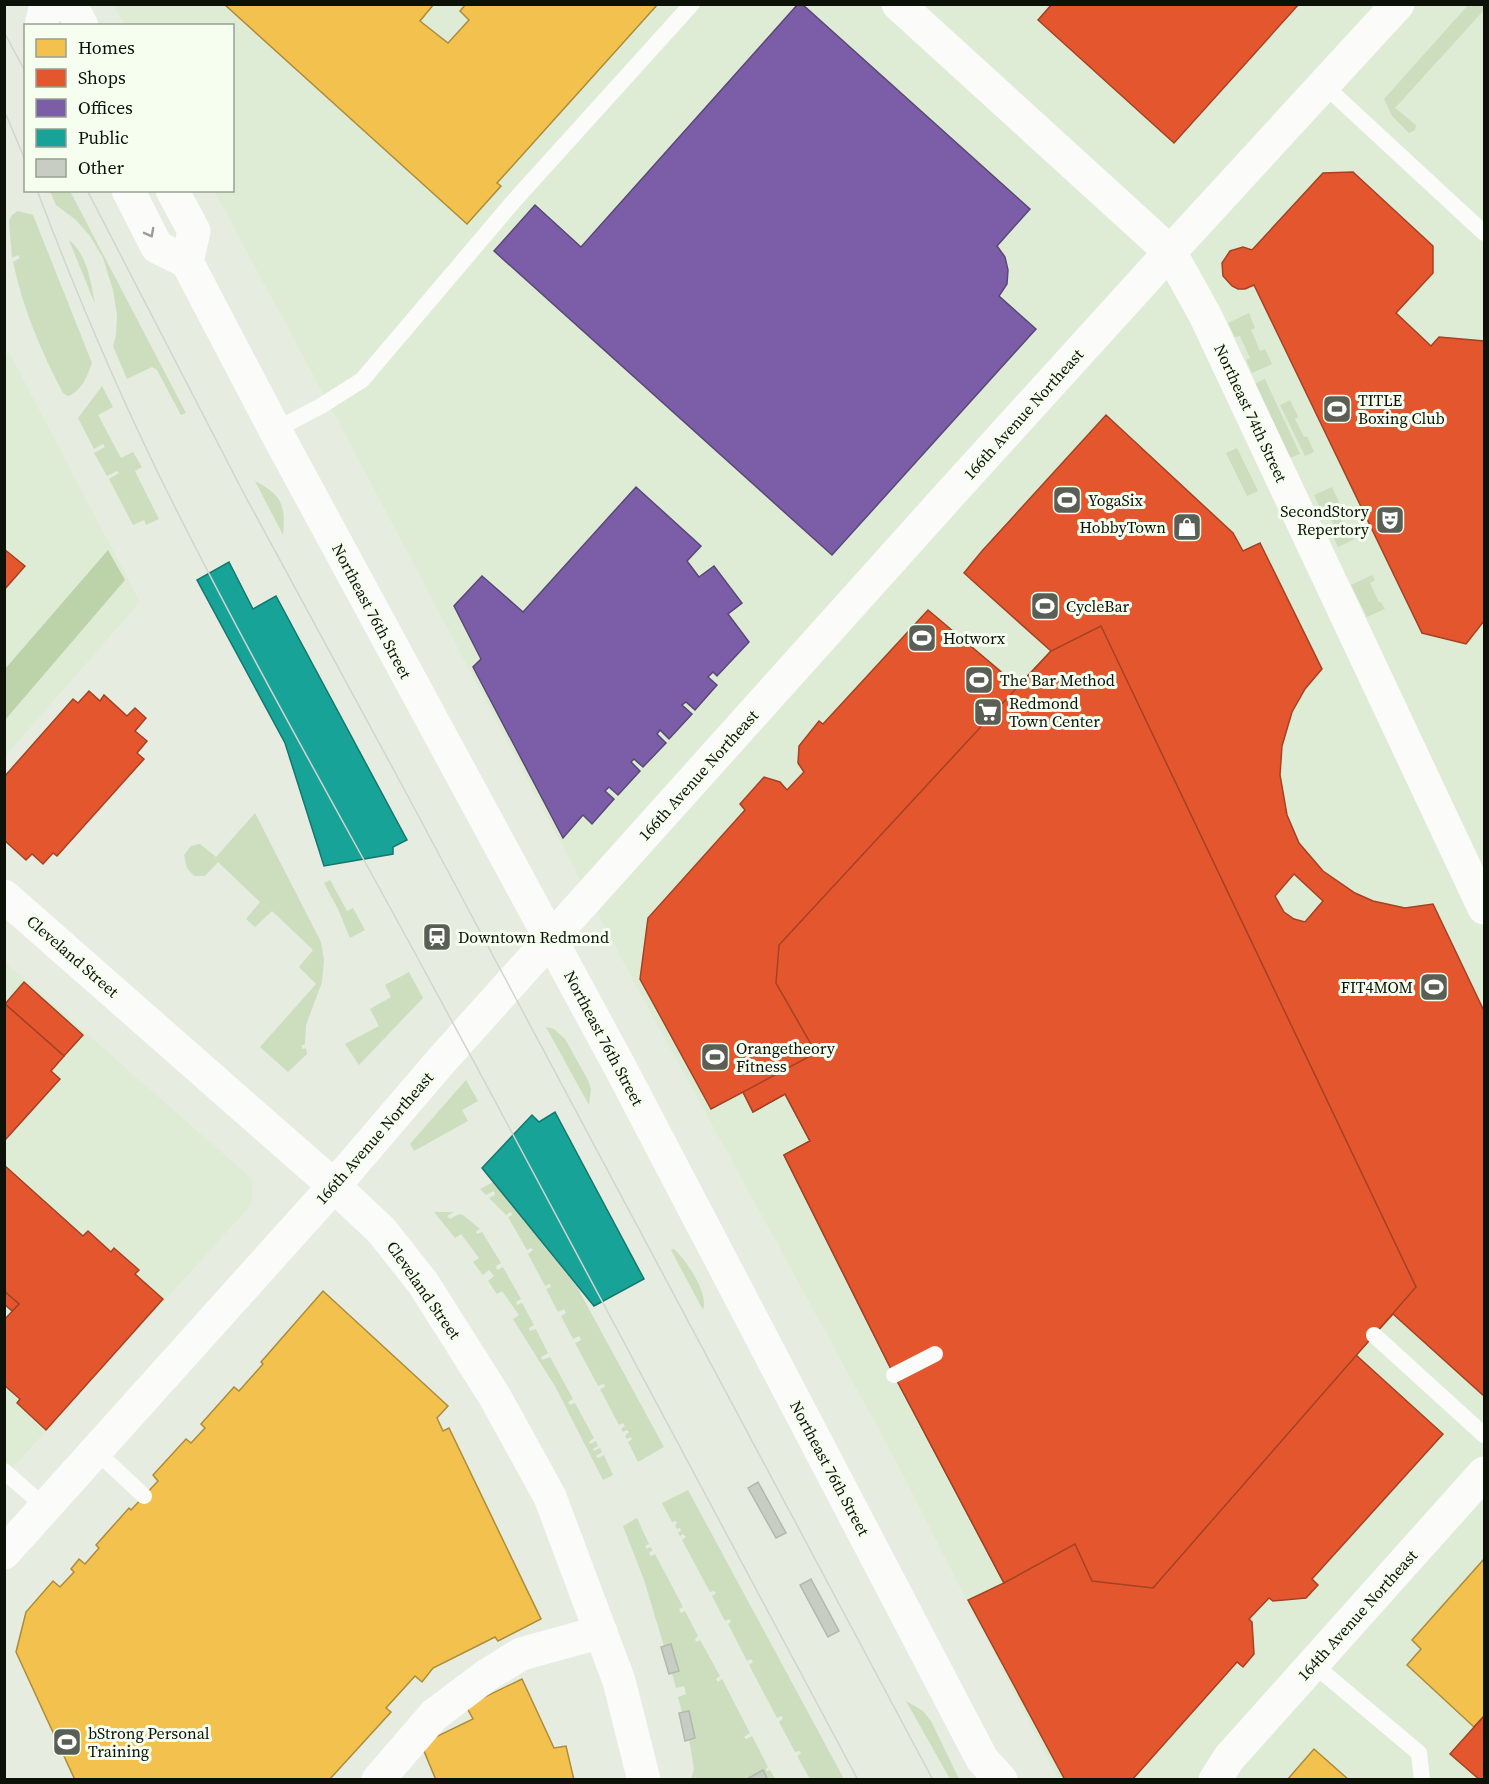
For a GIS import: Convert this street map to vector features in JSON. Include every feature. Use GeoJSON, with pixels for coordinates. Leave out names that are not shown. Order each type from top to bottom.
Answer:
{"type":"FeatureCollection","features":[{"type":"Feature","properties":{"kind":"street"},"geometry":{"type":"LineString","coordinates":[[41,24],[45,4]]}},
{"type":"Feature","properties":{"kind":"street"},"geometry":{"type":"LineString","coordinates":[[62,4],[73,9],[81,24]]}},
{"type":"Feature","properties":{"kind":"street","name":"Northeast 74th Street"},"geometry":{"type":"LineString","coordinates":[[898,4],[1170,252],[1210,326],[1485,908]]}},
{"type":"Feature","properties":{"kind":"street","name":"166th Avenue Northeast"},"geometry":{"type":"LineString","coordinates":[[4,1553],[334,1186],[434,1069],[550,940],[1170,252],[1398,4]]}},
{"type":"Feature","properties":{"kind":"street"},"geometry":{"type":"LineString","coordinates":[[129,192],[157,247],[187,262],[194,231],[173,192]]}},
{"type":"Feature","properties":{"kind":"street","name":"Northeast 76th Street"},"geometry":{"type":"LineString","coordinates":[[187,262],[275,430],[621,1069],[990,1773]]}},
{"type":"Feature","properties":{"kind":"street","name":"Cleveland Street"},"geometry":{"type":"LineString","coordinates":[[4,896],[334,1186],[381,1230],[423,1283],[501,1407],[550,1497],[619,1681],[644,1779]]}},
{"type":"Feature","properties":{"kind":"street","name":"164th Avenue Northeast"},"geometry":{"type":"LineString","coordinates":[[1196,1779],[1222,1768],[1485,1473]]}},
{"type":"Feature","properties":{"kind":"street"},"geometry":{"type":"LineString","coordinates":[[378,1779],[434,1715],[487,1675],[521,1654],[601,1632]]}},
{"type":"Feature","properties":{"kind":"lane"},"geometry":{"type":"LineString","coordinates":[[275,430],[321,406],[362,380],[513,202],[692,4]]}},
{"type":"Feature","properties":{"kind":"lane"},"geometry":{"type":"LineString","coordinates":[[1324,86],[1485,233]]}},
{"type":"Feature","properties":{"kind":"lane"},"geometry":{"type":"LineString","coordinates":[[1374,1335],[1485,1435]]}},
{"type":"Feature","properties":{"kind":"lane"},"geometry":{"type":"LineString","coordinates":[[894,1375],[935,1353]]}},
{"type":"Feature","properties":{"kind":"lane"},"geometry":{"type":"LineString","coordinates":[[96,1451],[144,1496]]}},
{"type":"Feature","properties":{"kind":"lane"},"geometry":{"type":"LineString","coordinates":[[4,1471],[45,1507]]}},
{"type":"Feature","properties":{"kind":"lane"},"geometry":{"type":"LineString","coordinates":[[1313,1664],[1419,1753],[1422,1779]]}},
{"type":"Feature","properties":{"kind":"shaded area"},"geometry":{"type":"Polygon","coordinates":[[[1469,4],[1484,5],[1484,10],[1395,108],[1416,125],[1415,130],[1409,133],[1392,116],[1384,99],[1469,4]]]}},
{"type":"Feature","properties":{"kind":"shaded area","name":"Redmond Town Center"},"geometry":{"type":"Polygon","coordinates":[[[113,5],[1484,5],[1484,1779],[1058,1779],[892,1454],[635,984],[215,192],[234,192],[234,24],[124,24],[113,5]]]}},
{"type":"Feature","properties":{"kind":"shaded area"},"geometry":{"type":"Polygon","coordinates":[[[50,192],[71,192],[186,413],[181,415],[157,370],[152,367],[127,379],[113,346],[117,315],[113,290],[103,258],[90,236],[76,220],[56,205],[50,192]]]}},
{"type":"Feature","properties":{"kind":"shaded area"},"geometry":{"type":"Polygon","coordinates":[[[18,211],[33,215],[92,363],[80,387],[68,396],[63,393],[40,345],[17,279],[13,262],[20,258],[18,255],[12,258],[9,221],[18,211]]]}},
{"type":"Feature","properties":{"kind":"shaded area"},"geometry":{"type":"Polygon","coordinates":[[[69,240],[84,261],[95,304],[69,240]]]}},
{"type":"Feature","properties":{"kind":"shaded area"},"geometry":{"type":"Polygon","coordinates":[[[1249,313],[1255,328],[1251,330],[1260,351],[1265,349],[1272,364],[1252,373],[1246,360],[1250,358],[1240,336],[1235,337],[1228,323],[1249,313]]]}},
{"type":"Feature","properties":{"kind":"shaded area"},"geometry":{"type":"Polygon","coordinates":[[[9,352],[140,602],[5,756],[4,357],[9,352]]]}},
{"type":"Feature","properties":{"kind":"shaded area"},"geometry":{"type":"Polygon","coordinates":[[[1265,379],[1300,454],[1289,458],[1254,384],[1265,379]]]}},
{"type":"Feature","properties":{"kind":"shaded area"},"geometry":{"type":"Polygon","coordinates":[[[102,386],[113,407],[98,415],[121,458],[133,452],[142,467],[135,471],[159,519],[146,525],[144,520],[133,525],[109,479],[119,473],[117,471],[107,476],[94,453],[105,447],[103,444],[94,449],[78,418],[102,386]]]}},
{"type":"Feature","properties":{"kind":"shaded area"},"geometry":{"type":"Polygon","coordinates":[[[1290,400],[1298,417],[1295,419],[1304,437],[1307,436],[1314,452],[1305,456],[1280,405],[1290,400]]]}},
{"type":"Feature","properties":{"kind":"shaded area"},"geometry":{"type":"Polygon","coordinates":[[[1237,448],[1258,491],[1247,496],[1226,453],[1237,448]]]}},
{"type":"Feature","properties":{"kind":"shaded area"},"geometry":{"type":"Polygon","coordinates":[[[255,481],[271,491],[280,502],[284,516],[283,535],[255,481]]]}},
{"type":"Feature","properties":{"kind":"shaded area"},"geometry":{"type":"Polygon","coordinates":[[[1332,487],[1339,502],[1334,505],[1344,526],[1348,524],[1355,539],[1338,547],[1330,531],[1335,528],[1326,509],[1321,510],[1314,495],[1332,487]]]}},
{"type":"Feature","properties":{"kind":"shaded area"},"geometry":{"type":"Polygon","coordinates":[[[1372,575],[1375,580],[1370,583],[1385,609],[1367,617],[1351,585],[1372,575]]]}},
{"type":"Feature","properties":{"kind":"shaded area"},"geometry":{"type":"Polygon","coordinates":[[[255,813],[321,942],[324,960],[322,982],[306,1025],[305,1044],[301,1046],[303,1049],[306,1048],[307,1054],[288,1072],[260,1047],[316,984],[299,967],[313,950],[272,911],[255,927],[246,919],[260,902],[218,862],[205,876],[194,876],[187,868],[184,855],[191,846],[200,844],[216,857],[255,813]]]}},
{"type":"Feature","properties":{"kind":"shaded area"},"geometry":{"type":"Polygon","coordinates":[[[330,880],[347,911],[353,908],[365,930],[350,938],[324,883],[330,880]]]}},
{"type":"Feature","properties":{"kind":"shaded area"},"geometry":{"type":"Polygon","coordinates":[[[5,962],[252,1179],[252,1204],[5,1476],[5,962]]]}},
{"type":"Feature","properties":{"kind":"shaded area"},"geometry":{"type":"Polygon","coordinates":[[[409,972],[423,998],[359,1065],[345,1044],[379,1026],[370,1009],[391,997],[385,985],[409,972]]]}},
{"type":"Feature","properties":{"kind":"shaded area"},"geometry":{"type":"Polygon","coordinates":[[[546,1027],[554,1029],[565,1039],[588,1080],[591,1089],[589,1105],[546,1027]]]}},
{"type":"Feature","properties":{"kind":"shaded area"},"geometry":{"type":"Polygon","coordinates":[[[466,1080],[478,1101],[462,1110],[468,1121],[414,1151],[410,1144],[466,1080]]]}},
{"type":"Feature","properties":{"kind":"shaded area"},"geometry":{"type":"Polygon","coordinates":[[[493,1182],[577,1287],[664,1447],[638,1462],[628,1442],[632,1439],[631,1437],[627,1439],[625,1436],[629,1432],[627,1430],[623,1432],[621,1429],[625,1426],[623,1423],[619,1425],[600,1389],[605,1387],[604,1384],[598,1386],[575,1343],[581,1340],[579,1336],[573,1339],[561,1316],[566,1313],[564,1309],[558,1312],[546,1289],[551,1287],[550,1284],[545,1286],[528,1254],[533,1250],[531,1248],[527,1250],[508,1217],[512,1215],[511,1212],[506,1215],[489,1198],[495,1195],[494,1191],[486,1195],[480,1189],[493,1182]]]}},
{"type":"Feature","properties":{"kind":"shaded area"},"geometry":{"type":"Polygon","coordinates":[[[434,1212],[454,1212],[447,1216],[450,1219],[459,1214],[463,1215],[480,1229],[476,1231],[477,1234],[482,1232],[501,1263],[496,1266],[497,1270],[503,1267],[521,1299],[516,1302],[517,1305],[522,1303],[534,1325],[529,1328],[530,1331],[536,1329],[548,1353],[541,1357],[542,1360],[550,1357],[573,1399],[568,1402],[570,1405],[575,1403],[594,1438],[589,1442],[590,1444],[596,1441],[598,1446],[593,1449],[594,1451],[600,1448],[602,1452],[596,1456],[598,1458],[604,1455],[613,1475],[603,1480],[556,1388],[513,1319],[519,1315],[502,1291],[497,1294],[488,1281],[494,1276],[489,1270],[483,1275],[473,1262],[479,1258],[461,1234],[455,1238],[434,1212]]]}},
{"type":"Feature","properties":{"kind":"shaded area"},"geometry":{"type":"Polygon","coordinates":[[[674,1249],[700,1286],[704,1303],[703,1310],[671,1250],[674,1249]]]}},
{"type":"Feature","properties":{"kind":"shaded area"},"geometry":{"type":"Polygon","coordinates":[[[688,1490],[844,1779],[810,1779],[797,1756],[801,1753],[800,1751],[795,1752],[779,1722],[783,1718],[781,1716],[777,1718],[749,1665],[753,1662],[751,1659],[747,1661],[728,1624],[731,1622],[729,1619],[725,1621],[712,1596],[716,1593],[710,1592],[682,1540],[686,1537],[683,1534],[680,1536],[678,1533],[680,1528],[677,1529],[676,1521],[672,1522],[662,1503],[688,1490]]]}},
{"type":"Feature","properties":{"kind":"shaded area"},"geometry":{"type":"Polygon","coordinates":[[[637,1518],[649,1544],[645,1546],[653,1550],[649,1553],[651,1556],[655,1554],[683,1607],[679,1609],[681,1613],[685,1611],[698,1636],[695,1639],[696,1642],[700,1640],[720,1676],[716,1679],[718,1682],[722,1679],[750,1733],[744,1737],[746,1739],[752,1736],[768,1767],[767,1771],[770,1770],[775,1779],[768,1779],[763,1770],[745,1779],[691,1779],[694,1769],[689,1739],[695,1738],[689,1711],[682,1712],[678,1697],[686,1694],[684,1686],[676,1688],[672,1673],[679,1671],[671,1644],[664,1646],[644,1580],[623,1526],[637,1518]]]}},
{"type":"Feature","properties":{"kind":"shaded area"},"geometry":{"type":"Polygon","coordinates":[[[906,1701],[923,1711],[931,1721],[959,1779],[950,1779],[906,1701]]]}},
{"type":"Feature","properties":{"kind":"green space"},"geometry":{"type":"Polygon","coordinates":[[[108,550],[125,580],[5,720],[5,669],[108,550]]]}},
{"type":"Feature","properties":{"kind":"building: Homes"},"geometry":{"type":"Polygon","coordinates":[[[224,4],[434,4],[420,21],[448,43],[469,20],[460,11],[466,4],[658,4],[497,183],[501,186],[467,224],[224,4]]]}},
{"type":"Feature","properties":{"kind":"building: Homes"},"geometry":{"type":"Polygon","coordinates":[[[323,1291],[448,1406],[437,1418],[443,1431],[449,1428],[541,1619],[498,1641],[495,1637],[433,1668],[422,1682],[415,1676],[386,1708],[391,1712],[329,1780],[75,1780],[16,1652],[26,1612],[53,1581],[60,1587],[74,1572],[71,1569],[79,1559],[85,1564],[99,1548],[96,1545],[129,1508],[131,1510],[158,1481],[153,1475],[186,1439],[191,1443],[205,1428],[201,1424],[234,1387],[239,1391],[263,1364],[261,1362],[323,1291]]]}},
{"type":"Feature","properties":{"kind":"building: Homes"},"geometry":{"type":"Polygon","coordinates":[[[1484,1559],[1484,1716],[1474,1727],[1407,1665],[1421,1649],[1412,1640],[1484,1559]]]}},
{"type":"Feature","properties":{"kind":"building: Homes"},"geometry":{"type":"Polygon","coordinates":[[[522,1679],[554,1748],[566,1746],[574,1780],[436,1780],[421,1744],[473,1719],[466,1706],[522,1679]]]}},
{"type":"Feature","properties":{"kind":"building: Homes"},"geometry":{"type":"Polygon","coordinates":[[[1314,1749],[1349,1780],[1287,1780],[1314,1749]]]}},
{"type":"Feature","properties":{"kind":"building: Shops"},"geometry":{"type":"Polygon","coordinates":[[[1052,4],[1299,4],[1174,143],[1038,20],[1052,4]]]}},
{"type":"Feature","properties":{"kind":"building: Shops"},"geometry":{"type":"Polygon","coordinates":[[[1353,172],[1433,246],[1433,273],[1396,313],[1431,346],[1439,337],[1484,341],[1484,621],[1466,644],[1422,633],[1254,285],[1238,289],[1223,276],[1222,263],[1230,251],[1243,247],[1252,250],[1323,173],[1353,172]]]}},
{"type":"Feature","properties":{"kind":"building: Shops","name":"Redmond Town Center"},"geometry":{"type":"Polygon","coordinates":[[[1106,415],[1233,533],[1243,551],[1260,543],[1322,669],[1305,689],[1292,712],[1282,746],[1280,775],[1287,815],[1299,843],[1323,871],[1355,893],[1373,901],[1405,908],[1433,904],[1484,1011],[1484,1396],[1393,1314],[1356,1355],[1443,1434],[1312,1579],[1318,1585],[1306,1598],[1273,1601],[1269,1598],[1249,1619],[1252,1622],[1254,1654],[1243,1667],[1237,1662],[1132,1780],[1065,1780],[968,1600],[1004,1583],[894,1375],[784,1155],[810,1141],[785,1094],[753,1112],[743,1092],[711,1109],[640,979],[648,918],[745,810],[740,804],[764,777],[780,782],[787,790],[804,772],[798,763],[799,746],[819,721],[823,724],[928,610],[1018,686],[1051,651],[964,573],[1106,415]],[[1294,874],[1275,896],[1284,912],[1294,919],[1305,922],[1323,901],[1294,874]]]}},
{"type":"Feature","properties":{"kind":"building: Shops"},"geometry":{"type":"Polygon","coordinates":[[[4,549],[25,566],[4,590],[4,549]]]}},
{"type":"Feature","properties":{"kind":"building: Shops"},"geometry":{"type":"Polygon","coordinates":[[[1101,626],[1416,1287],[1153,1588],[1092,1581],[1075,1544],[1004,1583],[894,1375],[784,1155],[810,1141],[785,1094],[753,1112],[743,1092],[816,1053],[776,983],[779,945],[1051,651],[1101,626]]]}},
{"type":"Feature","properties":{"kind":"building: Shops"},"geometry":{"type":"Polygon","coordinates":[[[89,691],[100,701],[104,695],[127,716],[135,708],[146,718],[135,731],[147,741],[137,753],[144,759],[57,856],[53,853],[43,864],[32,854],[26,860],[4,840],[4,777],[73,699],[78,703],[89,691]]]}},
{"type":"Feature","properties":{"kind":"building: Shops"},"geometry":{"type":"Polygon","coordinates":[[[24,982],[83,1035],[64,1056],[5,1004],[24,982]]]}},
{"type":"Feature","properties":{"kind":"building: Shops"},"geometry":{"type":"Polygon","coordinates":[[[5,1004],[64,1056],[51,1071],[60,1079],[5,1140],[5,1004]]]}},
{"type":"Feature","properties":{"kind":"building: Shops"},"geometry":{"type":"Polygon","coordinates":[[[4,1165],[83,1236],[88,1231],[111,1252],[114,1248],[139,1270],[135,1274],[163,1299],[46,1430],[17,1403],[20,1399],[4,1385],[4,1320],[19,1304],[4,1291],[4,1165]]]}},
{"type":"Feature","properties":{"kind":"building: Shops"},"geometry":{"type":"Polygon","coordinates":[[[4,1291],[19,1304],[12,1311],[4,1304],[4,1291]]]}},
{"type":"Feature","properties":{"kind":"building: Shops"},"geometry":{"type":"Polygon","coordinates":[[[1484,1716],[1484,1780],[1480,1780],[1450,1754],[1484,1716]]]}},
{"type":"Feature","properties":{"kind":"building: Offices"},"geometry":{"type":"Polygon","coordinates":[[[798,4],[802,4],[1030,209],[997,246],[1005,257],[1008,270],[1007,284],[999,296],[1036,329],[832,555],[494,251],[535,205],[581,247],[798,4]]]}},
{"type":"Feature","properties":{"kind":"building: Offices"},"geometry":{"type":"Polygon","coordinates":[[[636,487],[701,546],[687,561],[699,577],[714,566],[742,603],[728,614],[749,642],[717,676],[713,672],[708,677],[717,685],[695,710],[686,702],[682,705],[692,714],[669,739],[660,730],[657,734],[666,743],[643,767],[634,759],[631,762],[640,771],[618,795],[609,787],[605,791],[614,799],[592,824],[583,815],[563,838],[473,667],[481,659],[454,606],[482,576],[523,612],[636,487]]]}},
{"type":"Feature","properties":{"kind":"building: Public"},"geometry":{"type":"Polygon","coordinates":[[[229,562],[253,609],[276,596],[407,840],[393,847],[393,854],[324,866],[285,743],[197,580],[229,562]]]}},
{"type":"Feature","properties":{"kind":"building: Public"},"geometry":{"type":"Polygon","coordinates":[[[555,1112],[644,1279],[594,1306],[482,1168],[532,1115],[539,1122],[555,1112]]]}},
{"type":"Feature","properties":{"kind":"building: Other"},"geometry":{"type":"Polygon","coordinates":[[[758,1482],[786,1533],[776,1538],[748,1488],[758,1482]]]}},
{"type":"Feature","properties":{"kind":"building: Other"},"geometry":{"type":"Polygon","coordinates":[[[811,1579],[839,1631],[828,1637],[800,1585],[811,1579]]]}},
{"type":"Feature","properties":{"kind":"building: Other"},"geometry":{"type":"Polygon","coordinates":[[[671,1644],[679,1671],[669,1674],[661,1647],[671,1644]]]}},
{"type":"Feature","properties":{"kind":"building: Other"},"geometry":{"type":"Polygon","coordinates":[[[689,1711],[695,1738],[685,1741],[679,1713],[689,1711]]]}},
{"type":"Feature","properties":{"kind":"building: Other"},"geometry":{"type":"Polygon","coordinates":[[[763,1770],[768,1780],[745,1780],[763,1770]]]}},
{"type":"Feature","properties":{"kind":"tram line"},"geometry":{"type":"LineString","coordinates":[[4,32],[24,69]]}},
{"type":"Feature","properties":{"kind":"tram line"},"geometry":{"type":"LineString","coordinates":[[4,110],[24,157]]}},
{"type":"Feature","properties":{"kind":"tram line"},"geometry":{"type":"LineString","coordinates":[[38,192],[111,372],[191,539],[583,1264],[858,1780]]}},
{"type":"Feature","properties":{"kind":"tram line"},"geometry":{"type":"LineString","coordinates":[[88,192],[242,490],[933,1780]]}},
{"type":"Feature","properties":{"kind":"place","name":"TITLE Boxing Club"},"geometry":{"type":"Point","coordinates":[1337,409]}},
{"type":"Feature","properties":{"kind":"place","name":"YogaSix"},"geometry":{"type":"Point","coordinates":[1067,500]}},
{"type":"Feature","properties":{"kind":"place","name":"SecondStory Repertory"},"geometry":{"type":"Point","coordinates":[1390,520]}},
{"type":"Feature","properties":{"kind":"place","name":"HobbyTown"},"geometry":{"type":"Point","coordinates":[1187,527]}},
{"type":"Feature","properties":{"kind":"place","name":"CycleBar"},"geometry":{"type":"Point","coordinates":[1045,606]}},
{"type":"Feature","properties":{"kind":"place","name":"Hotworx"},"geometry":{"type":"Point","coordinates":[922,638]}},
{"type":"Feature","properties":{"kind":"place","name":"The Bar Method"},"geometry":{"type":"Point","coordinates":[979,680]}},
{"type":"Feature","properties":{"kind":"place","name":"Redmond Town Center"},"geometry":{"type":"Point","coordinates":[988,712]}},
{"type":"Feature","properties":{"kind":"place","name":"Downtown Redmond"},"geometry":{"type":"Point","coordinates":[437,937]}},
{"type":"Feature","properties":{"kind":"place","name":"FIT4MOM"},"geometry":{"type":"Point","coordinates":[1434,987]}},
{"type":"Feature","properties":{"kind":"place","name":"Orangetheory Fitness"},"geometry":{"type":"Point","coordinates":[715,1057]}},
{"type":"Feature","properties":{"kind":"place","name":"bStrong Personal Training"},"geometry":{"type":"Point","coordinates":[67,1742]}}]}
